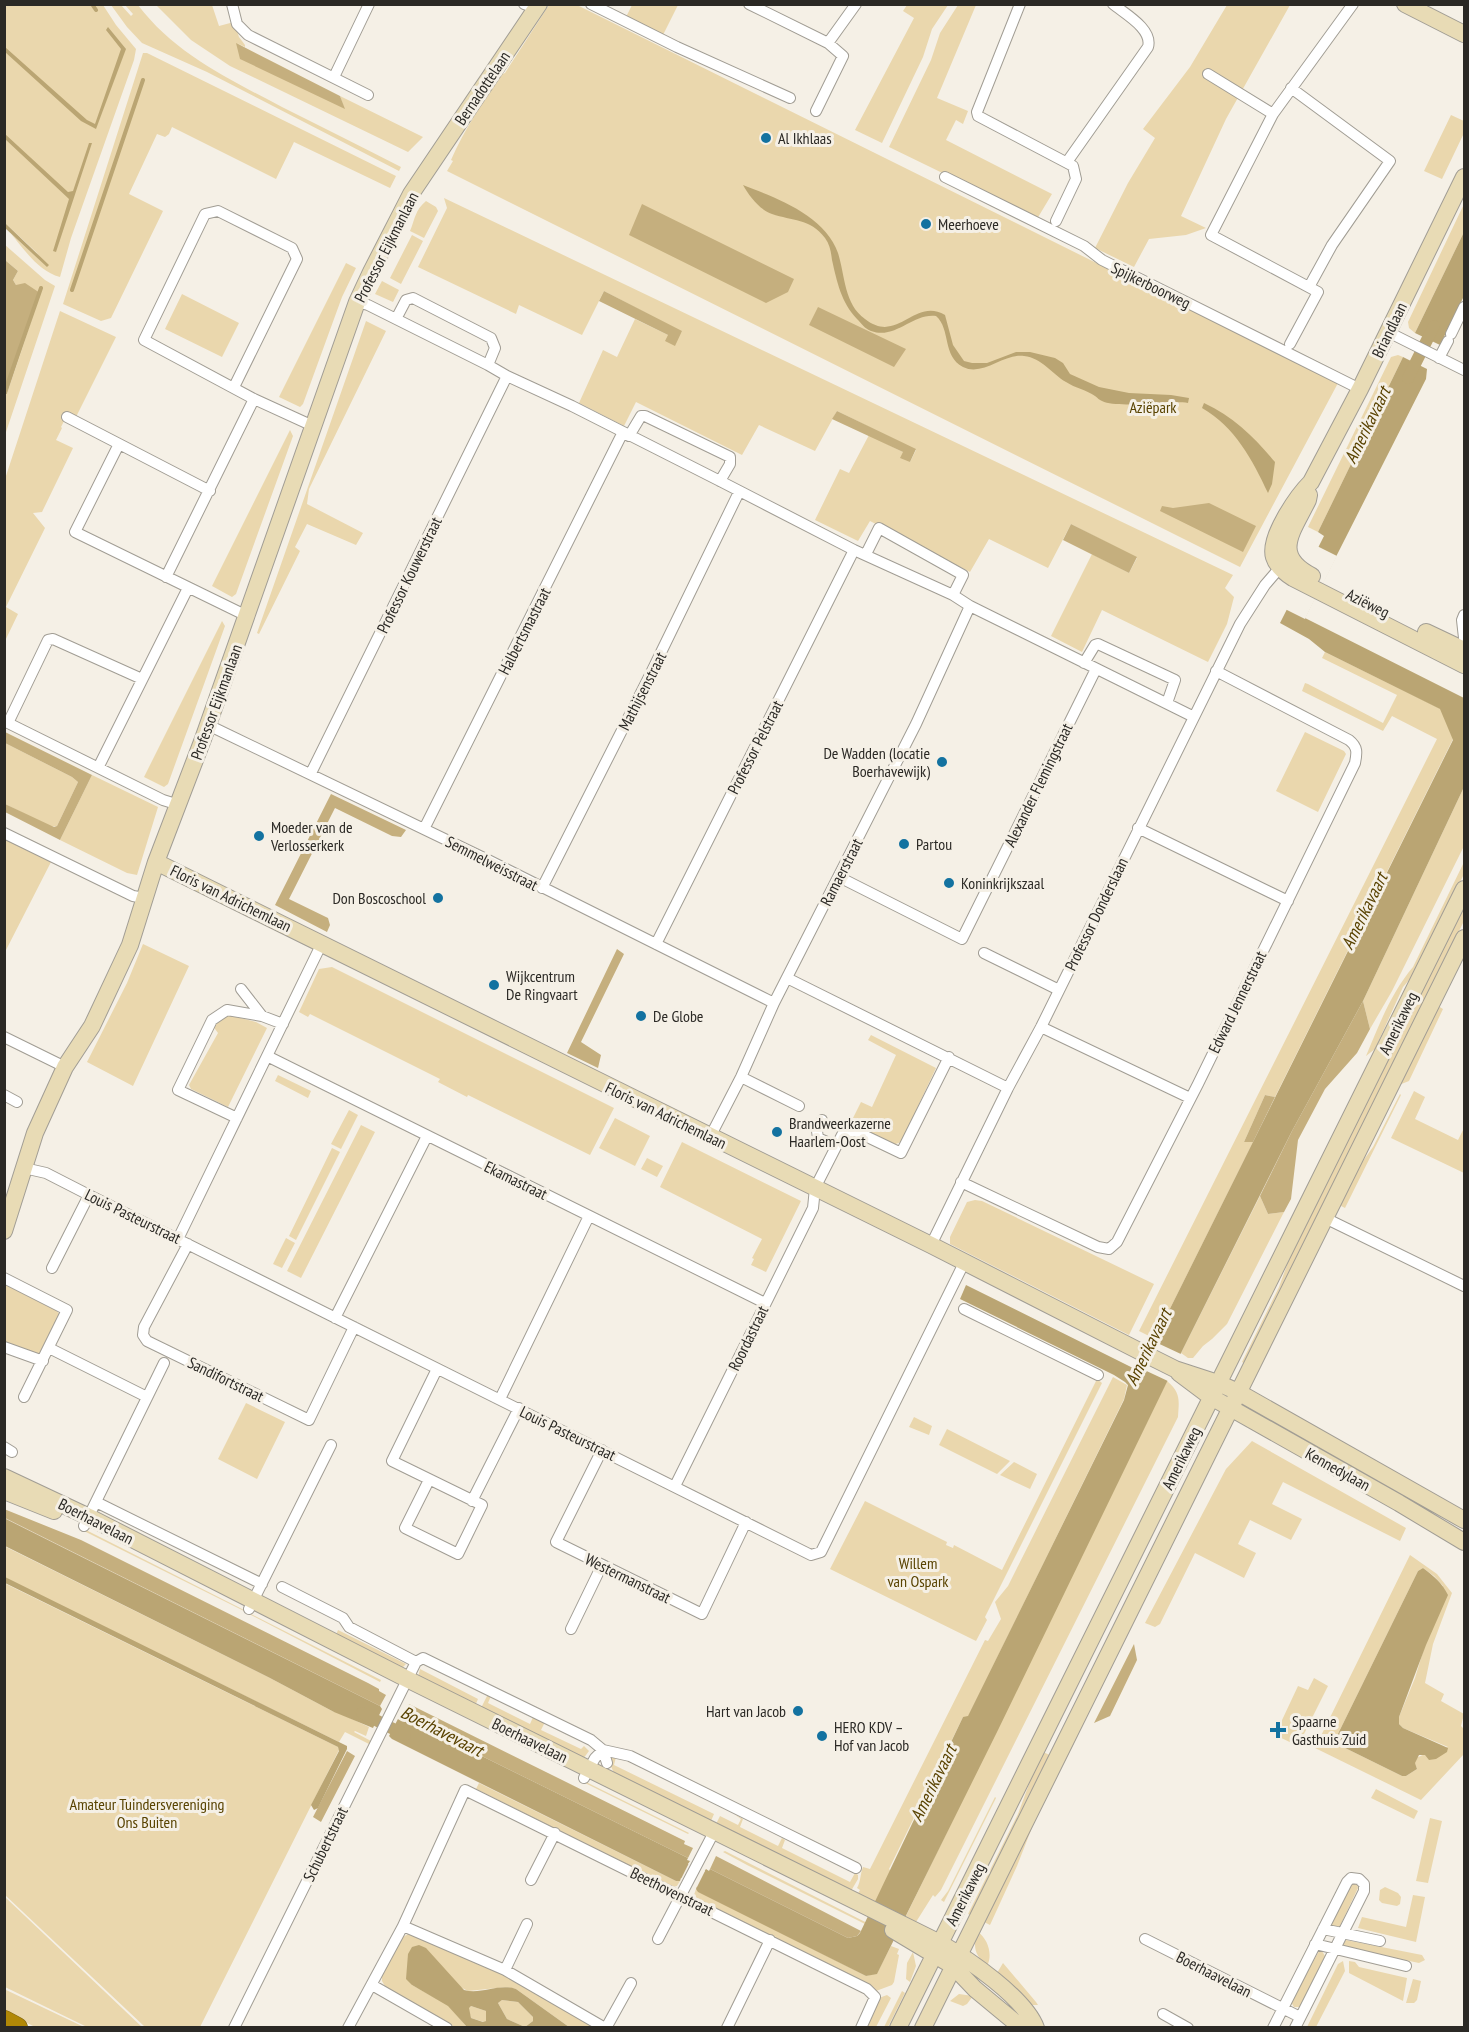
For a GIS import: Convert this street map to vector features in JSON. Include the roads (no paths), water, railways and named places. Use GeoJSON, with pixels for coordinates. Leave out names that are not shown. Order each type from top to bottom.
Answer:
{"type":"FeatureCollection","features":[{"type":"Feature","properties":{"kind":"highway"},"geometry":{"type":"LineString","coordinates":[[4,2021],[17,2028]]}},
{"type":"Feature","properties":{"kind":"street"},"geometry":{"type":"LineString","coordinates":[[232,4],[237,24],[248,35],[368,95]]}},
{"type":"Feature","properties":{"kind":"street"},"geometry":{"type":"LineString","coordinates":[[334,78],[369,4]]}},
{"type":"Feature","properties":{"kind":"street"},"geometry":{"type":"LineString","coordinates":[[591,4],[677,47],[790,98]]}},
{"type":"Feature","properties":{"kind":"street"},"geometry":{"type":"LineString","coordinates":[[748,4],[828,43],[843,56],[816,111]]}},
{"type":"Feature","properties":{"kind":"street"},"geometry":{"type":"LineString","coordinates":[[828,43],[856,4]]}},
{"type":"Feature","properties":{"kind":"street"},"geometry":{"type":"LineString","coordinates":[[1020,4],[976,112],[978,117],[1073,166],[1076,179],[1056,221]]}},
{"type":"Feature","properties":{"kind":"street"},"geometry":{"type":"LineString","coordinates":[[1067,162],[1150,42],[1146,32],[1113,4]]}},
{"type":"Feature","properties":{"kind":"street"},"geometry":{"type":"LineString","coordinates":[[1290,344],[1318,292],[1211,235],[1273,114],[1353,4]]}},
{"type":"Feature","properties":{"kind":"street"},"geometry":{"type":"LineString","coordinates":[[1405,4],[1464,34]]}},
{"type":"Feature","properties":{"kind":"street","name":"Bernadottelaan"},"geometry":{"type":"LineString","coordinates":[[425,171],[533,6]]}},
{"type":"Feature","properties":{"kind":"street"},"geometry":{"type":"LineString","coordinates":[[1208,74],[1273,114]]}},
{"type":"Feature","properties":{"kind":"street"},"geometry":{"type":"LineString","coordinates":[[1291,88],[1390,161],[1332,245],[1309,287]]}},
{"type":"Feature","properties":{"kind":"street","name":"Professor Eijkmanlaan"},"geometry":{"type":"LineString","coordinates":[[4,1232],[35,1133],[65,1067],[92,1026],[130,945],[156,862],[208,725],[357,302],[403,208],[425,171]]}},
{"type":"Feature","properties":{"kind":"street","name":"Spijkerboorweg"},"geometry":{"type":"LineString","coordinates":[[945,177],[1084,246],[1110,264],[1360,389]]}},
{"type":"Feature","properties":{"kind":"street","name":"Briandlaan"},"geometry":{"type":"LineString","coordinates":[[1285,562],[1273,555],[1276,536],[1299,494],[1311,482],[1360,389],[1464,177]]}},
{"type":"Feature","properties":{"kind":"street"},"geometry":{"type":"LineString","coordinates":[[234,387],[297,259],[291,248],[218,211],[205,214],[144,340],[254,399],[313,426]]}},
{"type":"Feature","properties":{"kind":"street"},"geometry":{"type":"LineString","coordinates":[[396,320],[406,300],[412,298],[491,338],[495,348],[488,365]]}},
{"type":"Feature","properties":{"kind":"street"},"geometry":{"type":"LineString","coordinates":[[357,302],[1194,717]]}},
{"type":"Feature","properties":{"kind":"street"},"geometry":{"type":"LineString","coordinates":[[1438,357],[1464,307]]}},
{"type":"Feature","properties":{"kind":"street"},"geometry":{"type":"LineString","coordinates":[[1388,333],[1464,370]]}},
{"type":"Feature","properties":{"kind":"street","name":"Professor Kouwerstraat"},"geometry":{"type":"LineString","coordinates":[[311,773],[507,376]]}},
{"type":"Feature","properties":{"kind":"street"},"geometry":{"type":"LineString","coordinates":[[166,577],[254,399]]}},
{"type":"Feature","properties":{"kind":"street","name":"Halbertsmastraat"},"geometry":{"type":"LineString","coordinates":[[424,829],[626,434],[641,416],[730,457],[730,464],[720,481]]}},
{"type":"Feature","properties":{"kind":"street"},"geometry":{"type":"LineString","coordinates":[[67,417],[210,491]]}},
{"type":"Feature","properties":{"kind":"street"},"geometry":{"type":"LineString","coordinates":[[119,444],[75,532],[246,616]]}},
{"type":"Feature","properties":{"kind":"street","name":"Mathijsenstraat"},"geometry":{"type":"LineString","coordinates":[[542,888],[651,675],[739,492]]}},
{"type":"Feature","properties":{"kind":"street"},"geometry":{"type":"LineString","coordinates":[[866,554],[879,528],[963,575],[953,596]]}},
{"type":"Feature","properties":{"kind":"street","name":"Professor Pelstraat"},"geometry":{"type":"LineString","coordinates":[[656,944],[854,550]]}},
{"type":"Feature","properties":{"kind":"street","name":"Aziëweg"},"geometry":{"type":"LineString","coordinates":[[1285,562],[1301,576],[1464,665]]}},
{"type":"Feature","properties":{"kind":"street","name":"Professor Donderslaan"},"geometry":{"type":"LineString","coordinates":[[931,1245],[1240,624],[1265,585],[1285,562]]}},
{"type":"Feature","properties":{"kind":"street","name":"Aziëweg"},"geometry":{"type":"LineString","coordinates":[[1323,587],[1464,650]]}},
{"type":"Feature","properties":{"kind":"street"},"geometry":{"type":"LineString","coordinates":[[99,766],[188,588]]}},
{"type":"Feature","properties":{"kind":"street","name":"Ramaerstraat"},"geometry":{"type":"LineString","coordinates":[[710,1137],[741,1077],[774,1003],[925,707],[970,606]]}},
{"type":"Feature","properties":{"kind":"street"},"geometry":{"type":"LineString","coordinates":[[1464,615],[1462,620],[1464,638]]}},
{"type":"Feature","properties":{"kind":"street"},"geometry":{"type":"LineString","coordinates":[[142,679],[52,639],[48,640],[8,723],[99,766],[163,800],[179,805]]}},
{"type":"Feature","properties":{"kind":"street"},"geometry":{"type":"LineString","coordinates":[[1084,663],[1095,645],[1098,644],[1175,680],[1167,703]]}},
{"type":"Feature","properties":{"kind":"street","name":"Alexander Flemingstraat"},"geometry":{"type":"LineString","coordinates":[[839,877],[962,939],[1096,669]]}},
{"type":"Feature","properties":{"kind":"street","name":"Edward Jennerstraat"},"geometry":{"type":"LineString","coordinates":[[961,1182],[1098,1247],[1109,1249],[1117,1242],[1190,1098],[1355,763],[1356,748],[1349,740],[1216,671]]}},
{"type":"Feature","properties":{"kind":"street","name":"Semmelweisstraat"},"geometry":{"type":"LineString","coordinates":[[208,725],[311,773],[774,1003]]}},
{"type":"Feature","properties":{"kind":"street"},"geometry":{"type":"LineString","coordinates":[[1138,828],[1288,901]]}},
{"type":"Feature","properties":{"kind":"street"},"geometry":{"type":"LineString","coordinates":[[4,833],[133,896],[144,898]]}},
{"type":"Feature","properties":{"kind":"street","name":"Floris van Adrichemlaan"},"geometry":{"type":"LineString","coordinates":[[156,862],[931,1245],[1175,1369],[1183,1377],[1215,1390]]}},
{"type":"Feature","properties":{"kind":"street","name":"Amerikaweg"},"geometry":{"type":"LineString","coordinates":[[898,2028],[1464,889]]}},
{"type":"Feature","properties":{"kind":"street","name":"Amerikaweg"},"geometry":{"type":"LineString","coordinates":[[923,2028],[1464,938]]}},
{"type":"Feature","properties":{"kind":"street"},"geometry":{"type":"LineString","coordinates":[[183,1241],[237,1118],[322,943]]}},
{"type":"Feature","properties":{"kind":"street"},"geometry":{"type":"LineString","coordinates":[[984,953],[1059,990]]}},
{"type":"Feature","properties":{"kind":"street"},"geometry":{"type":"LineString","coordinates":[[787,978],[1008,1088]]}},
{"type":"Feature","properties":{"kind":"street"},"geometry":{"type":"LineString","coordinates":[[241,989],[262,1016]]}},
{"type":"Feature","properties":{"kind":"street"},"geometry":{"type":"LineString","coordinates":[[237,1118],[178,1090],[212,1020],[226,1010],[262,1016],[283,1024]]}},
{"type":"Feature","properties":{"kind":"street"},"geometry":{"type":"LineString","coordinates":[[1041,1027],[1190,1098]]}},
{"type":"Feature","properties":{"kind":"street"},"geometry":{"type":"LineString","coordinates":[[4,1037],[65,1067]]}},
{"type":"Feature","properties":{"kind":"street","name":"Ekamastraat"},"geometry":{"type":"LineString","coordinates":[[267,1056],[765,1303]]}},
{"type":"Feature","properties":{"kind":"street"},"geometry":{"type":"LineString","coordinates":[[822,1120],[817,1131],[818,1138],[836,1146],[842,1135],[855,1131],[901,1153],[949,1057]]}},
{"type":"Feature","properties":{"kind":"street"},"geometry":{"type":"LineString","coordinates":[[741,1077],[799,1106]]}},
{"type":"Feature","properties":{"kind":"street"},"geometry":{"type":"LineString","coordinates":[[4,1095],[17,1102]]}},
{"type":"Feature","properties":{"kind":"street"},"geometry":{"type":"LineString","coordinates":[[335,1318],[427,1136]]}},
{"type":"Feature","properties":{"kind":"street","name":"Roordastraat"},"geometry":{"type":"LineString","coordinates":[[675,1486],[813,1208],[815,1188],[836,1146]]}},
{"type":"Feature","properties":{"kind":"street","name":"Louis Pasteurstraat"},"geometry":{"type":"LineString","coordinates":[[24,1168],[46,1173],[811,1555],[821,1552],[964,1263]]}},
{"type":"Feature","properties":{"kind":"street"},"geometry":{"type":"LineString","coordinates":[[52,1268],[89,1195]]}},
{"type":"Feature","properties":{"kind":"street"},"geometry":{"type":"LineString","coordinates":[[500,1399],[589,1216]]}},
{"type":"Feature","properties":{"kind":"street"},"geometry":{"type":"LineString","coordinates":[[1324,1218],[1464,1286]]}},
{"type":"Feature","properties":{"kind":"street","name":"Sandifortstraat"},"geometry":{"type":"LineString","coordinates":[[183,1241],[144,1327],[143,1335],[147,1341],[309,1420],[354,1328]]}},
{"type":"Feature","properties":{"kind":"street"},"geometry":{"type":"LineString","coordinates":[[4,1278],[67,1310],[24,1398]]}},
{"type":"Feature","properties":{"kind":"street"},"geometry":{"type":"LineString","coordinates":[[964,1309],[1098,1375]]}},
{"type":"Feature","properties":{"kind":"street"},"geometry":{"type":"LineString","coordinates":[[4,1347],[43,1361]]}},
{"type":"Feature","properties":{"kind":"street"},"geometry":{"type":"LineString","coordinates":[[49,1348],[147,1397]]}},
{"type":"Feature","properties":{"kind":"street"},"geometry":{"type":"LineString","coordinates":[[164,1363],[90,1515],[262,1584]]}},
{"type":"Feature","properties":{"kind":"street"},"geometry":{"type":"LineString","coordinates":[[429,1480],[405,1528],[458,1554],[482,1505],[392,1461],[437,1369]]}},
{"type":"Feature","properties":{"kind":"street","name":"Kennedylaan"},"geometry":{"type":"LineString","coordinates":[[1215,1390],[1238,1392],[1464,1521]]}},
{"type":"Feature","properties":{"kind":"street","name":"Kennedylaan"},"geometry":{"type":"LineString","coordinates":[[1215,1390],[1230,1408],[1464,1542]]}},
{"type":"Feature","properties":{"kind":"street"},"geometry":{"type":"LineString","coordinates":[[472,1501],[519,1408]]}},
{"type":"Feature","properties":{"kind":"street"},"geometry":{"type":"LineString","coordinates":[[251,1605],[332,1445]]}},
{"type":"Feature","properties":{"kind":"street","name":"Westermanstraat"},"geometry":{"type":"LineString","coordinates":[[602,1450],[556,1542],[602,1565],[702,1614],[747,1522]]}},
{"type":"Feature","properties":{"kind":"street","name":"Boerhaavelaan"},"geometry":{"type":"LineString","coordinates":[[4,1477],[90,1515],[251,1605],[405,1684],[868,1912],[956,1960],[987,1974],[1032,2017],[1036,2028]]}},
{"type":"Feature","properties":{"kind":"street","name":"Boerhaavelaan"},"geometry":{"type":"LineString","coordinates":[[4,1491],[90,1515]]}},
{"type":"Feature","properties":{"kind":"street"},"geometry":{"type":"LineString","coordinates":[[571,1629],[602,1565]]}},
{"type":"Feature","properties":{"kind":"street"},"geometry":{"type":"LineString","coordinates":[[282,1587],[343,1618],[349,1628],[416,1662],[423,1658],[580,1735],[603,1750],[630,1756],[855,1868]]}},
{"type":"Feature","properties":{"kind":"street","name":"Schubertstraat"},"geometry":{"type":"LineString","coordinates":[[234,2028],[416,1662]]}},
{"type":"Feature","properties":{"kind":"street"},"geometry":{"type":"LineString","coordinates":[[603,1750],[607,1763]]}},
{"type":"Feature","properties":{"kind":"street"},"geometry":{"type":"LineString","coordinates":[[586,1773],[603,1750]]}},
{"type":"Feature","properties":{"kind":"street","name":"Beethovenstraat"},"geometry":{"type":"LineString","coordinates":[[403,1926],[465,1790],[867,1989],[875,1997],[861,2028]]}},
{"type":"Feature","properties":{"kind":"street"},"geometry":{"type":"LineString","coordinates":[[531,1880],[555,1833]]}},
{"type":"Feature","properties":{"kind":"street"},"geometry":{"type":"LineString","coordinates":[[658,1939],[711,1836]]}},
{"type":"Feature","properties":{"kind":"street","name":"Boerhaavelaan"},"geometry":{"type":"LineString","coordinates":[[1146,1939],[1283,2008],[1297,2022],[1364,1891],[1364,1884],[1359,1879],[1351,1878],[1347,1882],[1316,1944],[1283,2008],[1273,2028]]}},
{"type":"Feature","properties":{"kind":"street"},"geometry":{"type":"LineString","coordinates":[[505,1970],[527,1924]]}},
{"type":"Feature","properties":{"kind":"street"},"geometry":{"type":"LineString","coordinates":[[348,2028],[403,1926],[505,1970],[606,2028],[631,1983]]}},
{"type":"Feature","properties":{"kind":"street"},"geometry":{"type":"LineString","coordinates":[[1323,1929],[1380,1941]]}},
{"type":"Feature","properties":{"kind":"street"},"geometry":{"type":"LineString","coordinates":[[727,2028],[770,1940]]}},
{"type":"Feature","properties":{"kind":"street"},"geometry":{"type":"LineString","coordinates":[[1316,1944],[1406,1965]]}},
{"type":"Feature","properties":{"kind":"street","name":"Boerhaavelaan"},"geometry":{"type":"LineString","coordinates":[[956,1960],[975,1989],[1022,2028]]}},
{"type":"Feature","properties":{"kind":"street"},"geometry":{"type":"LineString","coordinates":[[372,1985],[447,2028]]}},
{"type":"Feature","properties":{"kind":"street"},"geometry":{"type":"LineString","coordinates":[[938,1996],[956,1989],[975,1989]]}},
{"type":"Feature","properties":{"kind":"street"},"geometry":{"type":"LineString","coordinates":[[1163,2014],[1188,2028]]}},
{"type":"Feature","properties":{"kind":"water"},"geometry":{"type":"Polygon","coordinates":[[[108,27],[126,49],[96,129],[81,121],[5,52],[5,47],[87,120],[95,124],[121,49],[106,30],[108,27]]]}},
{"type":"Feature","properties":{"kind":"water"},"geometry":{"type":"Polygon","coordinates":[[[5,134],[68,192],[73,191],[89,143],[92,143],[56,252],[53,251],[69,199],[5,139],[5,134]]]}},
{"type":"Feature","properties":{"kind":"water"},"geometry":{"type":"Polygon","coordinates":[[[743,185],[784,202],[811,218],[822,228],[832,240],[838,253],[846,289],[853,305],[858,313],[877,326],[887,327],[915,315],[934,311],[945,315],[953,345],[964,361],[987,363],[1016,352],[1030,352],[1055,358],[1063,363],[1070,374],[1099,387],[1129,393],[1189,398],[1188,403],[1120,404],[1101,401],[1061,379],[1042,363],[1024,356],[1016,356],[978,369],[963,367],[952,356],[944,328],[936,316],[919,318],[888,332],[880,333],[869,330],[863,326],[843,299],[825,238],[807,223],[772,214],[763,209],[743,185]]]}},
{"type":"Feature","properties":{"kind":"water"},"geometry":{"type":"Polygon","coordinates":[[[5,223],[49,265],[47,267],[5,228],[5,223]]]}},
{"type":"Feature","properties":{"kind":"water"},"geometry":{"type":"Polygon","coordinates":[[[1464,232],[1464,296],[1440,345],[1415,333],[1464,232]]]}},
{"type":"Feature","properties":{"kind":"water"},"geometry":{"type":"Polygon","coordinates":[[[1403,357],[1427,369],[1426,379],[1305,618],[1464,698],[1464,787],[1363,1001],[1292,1131],[1181,1353],[877,1974],[866,1976],[698,1892],[697,1886],[681,1878],[680,1881],[676,1881],[392,1739],[389,1736],[399,1717],[403,1717],[688,1858],[687,1860],[690,1861],[688,1864],[704,1872],[710,1869],[848,1938],[860,1933],[963,1717],[968,1716],[1124,1400],[1128,1385],[1114,1375],[960,1299],[966,1285],[1139,1371],[1453,740],[1440,709],[1325,652],[1309,639],[1280,623],[1324,536],[1318,532],[1403,357]]]}},
{"type":"Feature","properties":{"kind":"water"},"geometry":{"type":"Polygon","coordinates":[[[1204,403],[1243,428],[1275,462],[1272,484],[1268,493],[1241,445],[1224,425],[1202,408],[1204,403]]]}},
{"type":"Feature","properties":{"kind":"water"},"geometry":{"type":"Polygon","coordinates":[[[4,1518],[380,1706],[382,1709],[373,1728],[334,1712],[5,1546],[4,1518]]]}},
{"type":"Feature","properties":{"kind":"water"},"geometry":{"type":"Polygon","coordinates":[[[1423,1568],[1437,1580],[1448,1595],[1426,1645],[1399,1717],[1399,1724],[1403,1728],[1448,1748],[1447,1752],[1436,1759],[1429,1760],[1425,1755],[1419,1755],[1415,1763],[1417,1769],[1402,1776],[1335,1743],[1335,1740],[1418,1571],[1423,1568]]]}},
{"type":"Feature","properties":{"kind":"water"},"geometry":{"type":"Polygon","coordinates":[[[5,1577],[347,1746],[318,1808],[314,1810],[311,1805],[339,1751],[338,1747],[5,1583],[5,1577]]]}},
{"type":"Feature","properties":{"kind":"water"},"geometry":{"type":"Polygon","coordinates":[[[419,1945],[426,1948],[464,1990],[477,1991],[503,1987],[516,1989],[569,2027],[525,2027],[467,2027],[448,2006],[412,1985],[406,1979],[408,1954],[412,1947],[419,1945]],[[502,2000],[498,2003],[507,2019],[525,2027],[533,2021],[533,2017],[518,2002],[502,2000]],[[471,2006],[469,2008],[471,2018],[486,2021],[486,2011],[471,2006]]]}},
{"type":"Feature","properties":{"kind":"waterway"},"geometry":{"type":"LineString","coordinates":[[92,4],[96,10]]}},
{"type":"Feature","properties":{"kind":"waterway"},"geometry":{"type":"LineString","coordinates":[[72,290],[143,80]]}},
{"type":"Feature","properties":{"kind":"waterway"},"geometry":{"type":"LineString","coordinates":[[4,394],[41,288]]}},
{"type":"Feature","properties":{"kind":"waterway","name":"Amerikavaart"},"geometry":{"type":"LineString","coordinates":[[1408,378],[1434,326]]}},
{"type":"Feature","properties":{"kind":"waterway","name":"Boerhavevaart"},"geometry":{"type":"LineString","coordinates":[[362,1713],[405,1735]]}},
{"type":"Feature","properties":{"kind":"place","name":"Al Ikhlaas"},"geometry":{"type":"Point","coordinates":[766,138]}},
{"type":"Feature","properties":{"kind":"place","name":"Meerhoeve"},"geometry":{"type":"Point","coordinates":[926,224]}},
{"type":"Feature","properties":{"kind":"place","name":"De Wadden (locatie Boerhavewijk)"},"geometry":{"type":"Point","coordinates":[942,762]}},
{"type":"Feature","properties":{"kind":"place","name":"Moeder van de Verlosserkerk"},"geometry":{"type":"Point","coordinates":[259,836]}},
{"type":"Feature","properties":{"kind":"place","name":"Partou"},"geometry":{"type":"Point","coordinates":[904,844]}},
{"type":"Feature","properties":{"kind":"place","name":"Koninkrijkszaal"},"geometry":{"type":"Point","coordinates":[949,883]}},
{"type":"Feature","properties":{"kind":"place","name":"Don Boscoschool"},"geometry":{"type":"Point","coordinates":[438,898]}},
{"type":"Feature","properties":{"kind":"place","name":"Wijkcentrum De Ringvaart"},"geometry":{"type":"Point","coordinates":[494,985]}},
{"type":"Feature","properties":{"kind":"place","name":"De Globe"},"geometry":{"type":"Point","coordinates":[641,1016]}},
{"type":"Feature","properties":{"kind":"place","name":"Brandweerkazerne Haarlem-Oost"},"geometry":{"type":"Point","coordinates":[777,1132]}},
{"type":"Feature","properties":{"kind":"place","name":"Hart van Jacob"},"geometry":{"type":"Point","coordinates":[798,1711]}},
{"type":"Feature","properties":{"kind":"place","name":"Spaarne Gasthuis Zuid"},"geometry":{"type":"Point","coordinates":[1278,1730]}},
{"type":"Feature","properties":{"kind":"place","name":"HERO KDV – Hof van Jacob"},"geometry":{"type":"Point","coordinates":[822,1736]}},
{"type":"Feature","properties":{"kind":"park label","name":"Aziëpark"},"geometry":{"type":"Point","coordinates":[1153,407]}},
{"type":"Feature","properties":{"kind":"park label","name":"Willem van Ospark"},"geometry":{"type":"Point","coordinates":[918,1572]}},
{"type":"Feature","properties":{"kind":"park label","name":"Amateur Tuindersvereniging Ons Buiten"},"geometry":{"type":"Point","coordinates":[147,1813]}}]}
